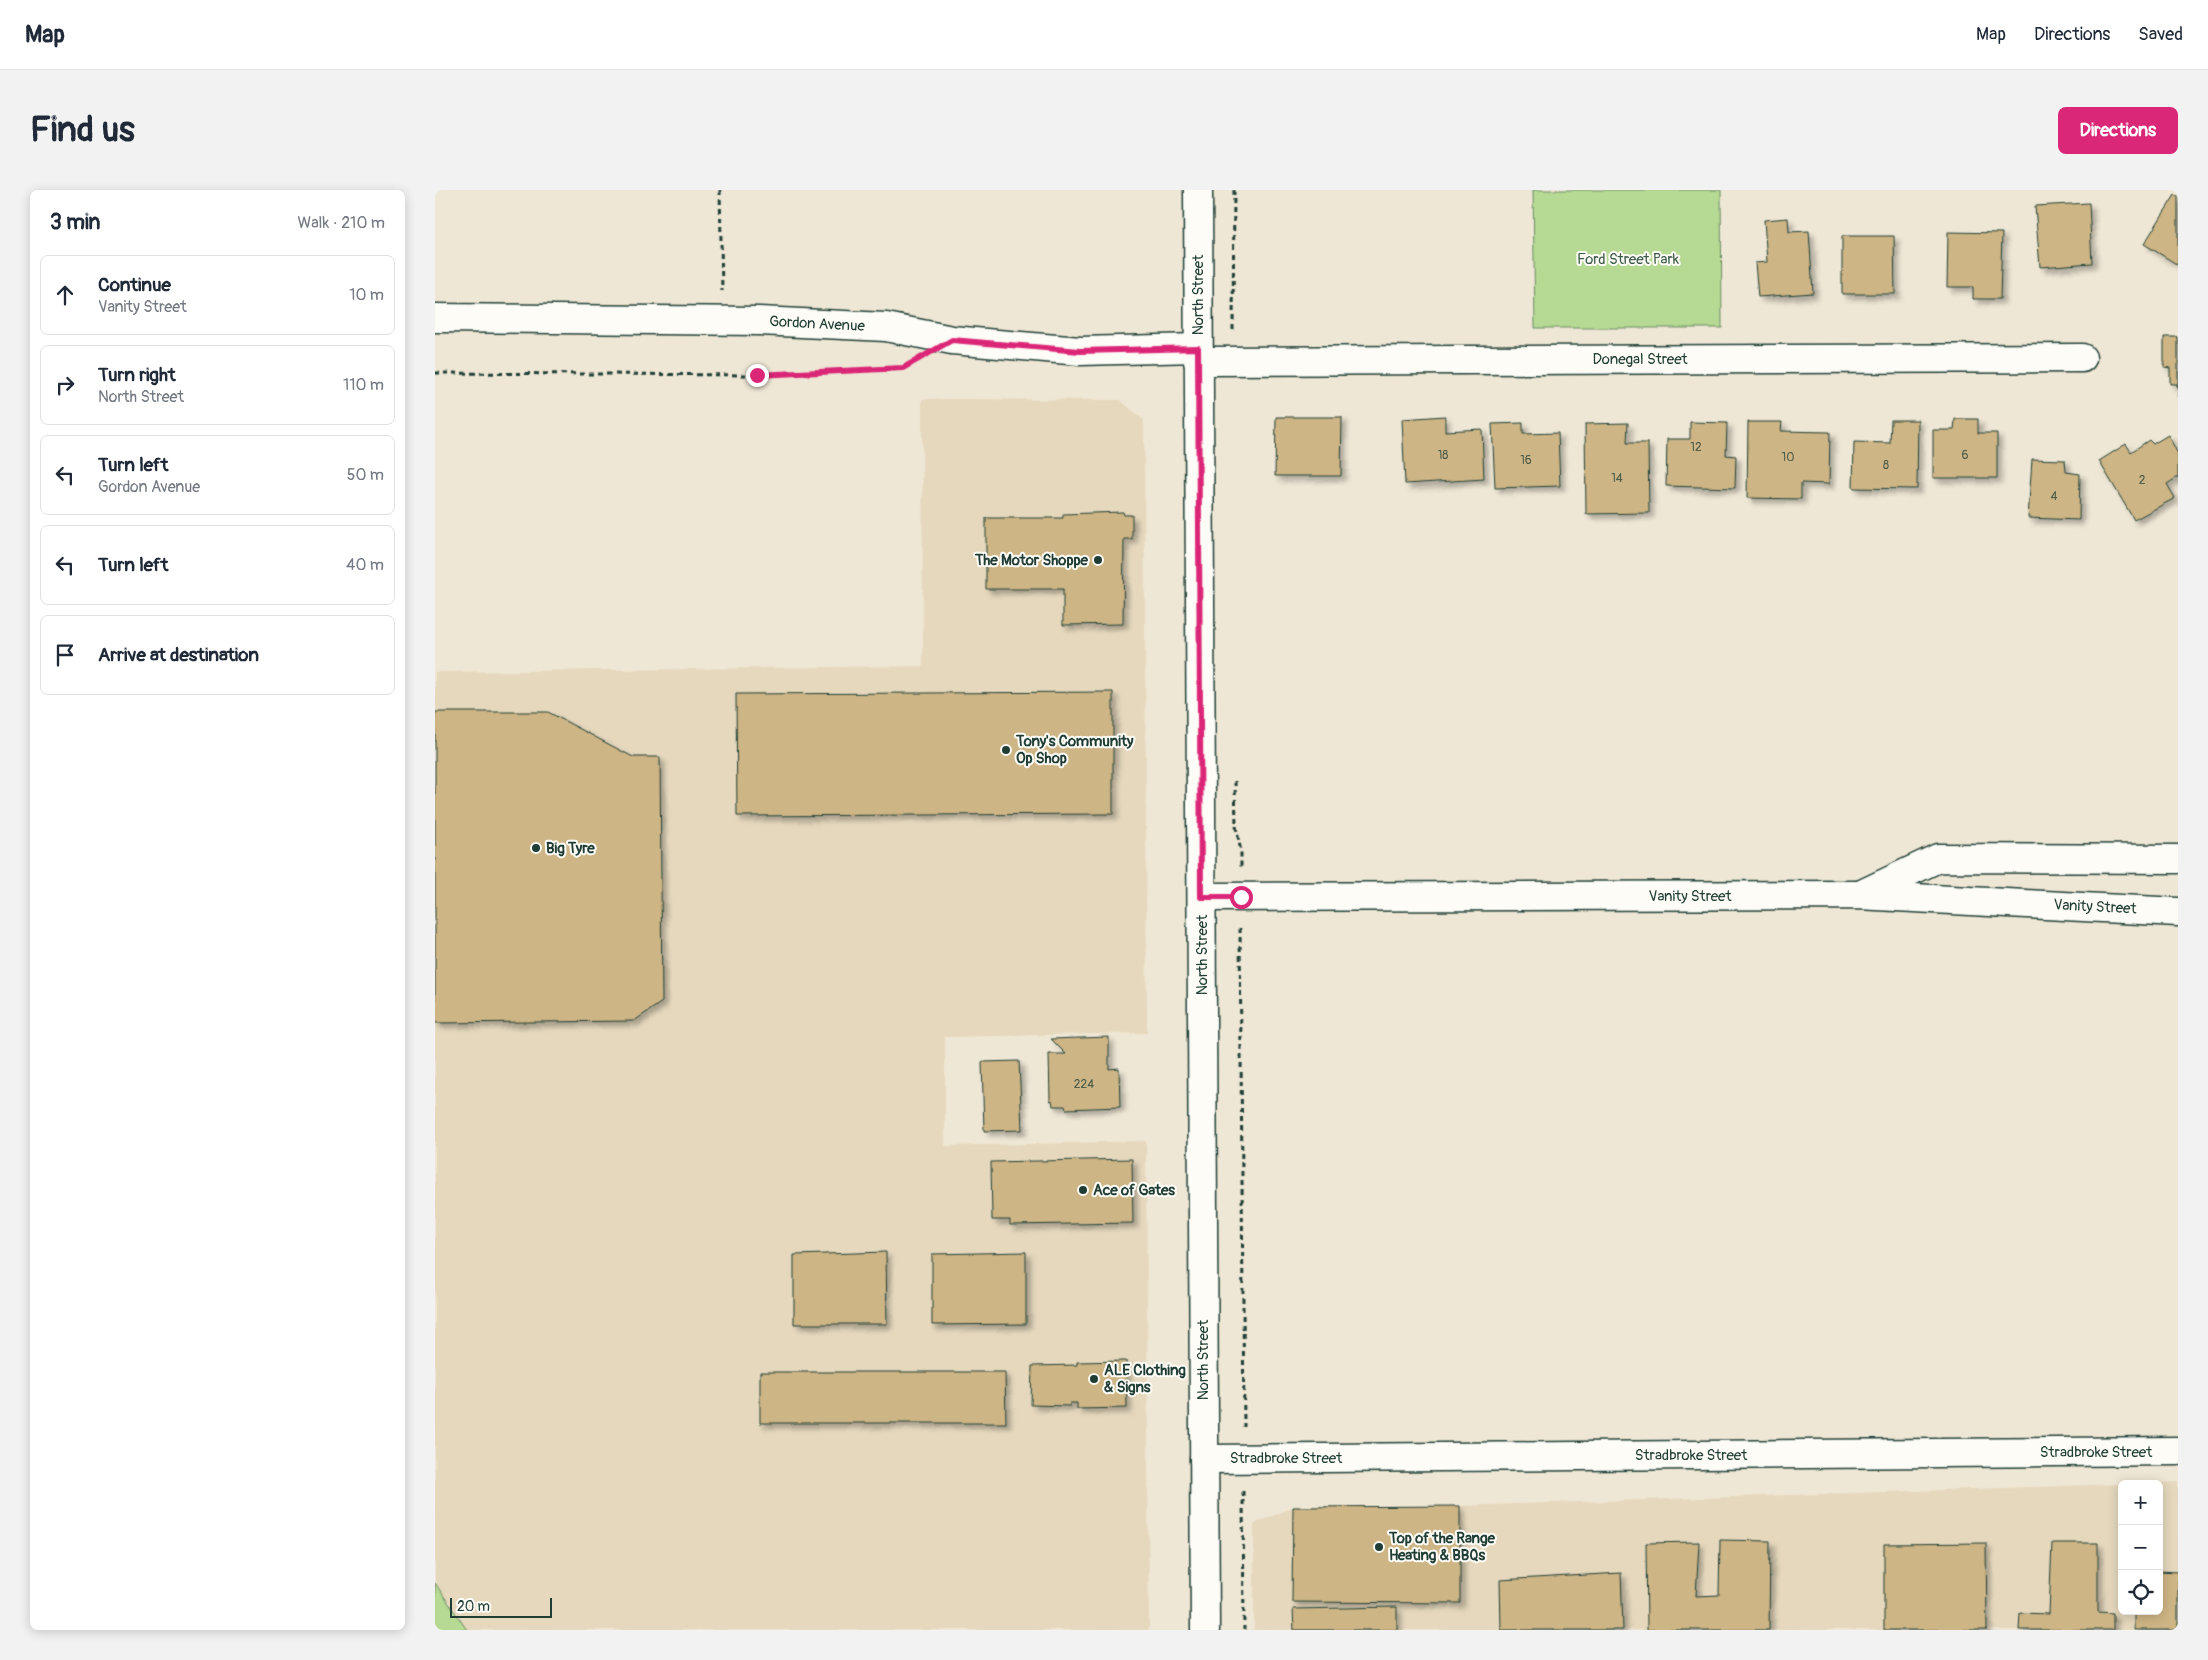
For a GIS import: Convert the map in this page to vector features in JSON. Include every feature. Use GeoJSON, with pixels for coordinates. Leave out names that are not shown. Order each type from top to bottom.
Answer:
{"type":"FeatureCollection","features":[{"type":"Feature","properties":{"kind":"street","name":"North Street"},"geometry":{"type":"LineString","coordinates":[[1197,190],[1205,1630]]}},
{"type":"Feature","properties":{"kind":"street","name":"Gordon Avenue"},"geometry":{"type":"LineString","coordinates":[[435,318],[759,321],[886,327],[952,340],[1080,351],[1198,355]]}},
{"type":"Feature","properties":{"kind":"street","name":"Donegal Street"},"geometry":{"type":"LineString","coordinates":[[1198,355],[2082,358]]}},
{"type":"Feature","properties":{"kind":"street"},"geometry":{"type":"LineString","coordinates":[[1858,895],[1938,858],[2178,859]]}},
{"type":"Feature","properties":{"kind":"street","name":"Vanity Street"},"geometry":{"type":"LineString","coordinates":[[1201,897],[1858,895],[2178,912]]}},
{"type":"Feature","properties":{"kind":"street","name":"Stradbroke Street"},"geometry":{"type":"LineString","coordinates":[[1204,1459],[2178,1451]]}},
{"type":"Feature","properties":{"kind":"path"},"geometry":{"type":"LineString","coordinates":[[720,190],[720,255]]}},
{"type":"Feature","properties":{"kind":"path"},"geometry":{"type":"LineString","coordinates":[[435,373],[757,375],[903,368],[911,363]]}},
{"type":"Feature","properties":{"kind":"shaded area"},"geometry":{"type":"Polygon","coordinates":[[[922,399],[1120,400],[1144,420],[1147,1033],[945,1037],[945,1146],[1146,1141],[1149,1630],[467,1630],[435,1583],[435,672],[923,666],[922,399]]]}},
{"type":"Feature","properties":{"kind":"shaded area"},"geometry":{"type":"Polygon","coordinates":[[[2178,1482],[2178,1630],[1254,1630],[1254,1524],[1293,1507],[1460,1506],[2118,1484],[2118,1615],[2163,1615],[2163,1483],[2178,1482]]]}},
{"type":"Feature","properties":{"kind":"green space","name":"Ford Street Park"},"geometry":{"type":"Polygon","coordinates":[[[1533,190],[1721,190],[1722,328],[1535,328],[1533,190]]]}},
{"type":"Feature","properties":{"kind":"green space"},"geometry":{"type":"Polygon","coordinates":[[[435,1583],[467,1630],[435,1630],[435,1583]]]}},
{"type":"Feature","properties":{"kind":"building"},"geometry":{"type":"Polygon","coordinates":[[[2175,195],[2178,197],[2178,265],[2144,244],[2175,195]]]}},
{"type":"Feature","properties":{"kind":"building"},"geometry":{"type":"Polygon","coordinates":[[[2089,203],[2092,263],[2040,267],[2035,206],[2089,203]]]}},
{"type":"Feature","properties":{"kind":"building"},"geometry":{"type":"Polygon","coordinates":[[[1788,218],[1789,232],[1809,231],[1813,293],[1758,297],[1755,263],[1767,262],[1764,220],[1788,218]]]}},
{"type":"Feature","properties":{"kind":"building"},"geometry":{"type":"Polygon","coordinates":[[[1948,232],[2002,233],[2000,299],[1973,299],[1973,287],[1947,287],[1948,232]]]}},
{"type":"Feature","properties":{"kind":"building"},"geometry":{"type":"Polygon","coordinates":[[[1842,236],[1894,236],[1895,294],[1842,294],[1842,236]]]}},
{"type":"Feature","properties":{"kind":"building"},"geometry":{"type":"Polygon","coordinates":[[[2164,337],[2178,337],[2178,397],[2177,384],[2170,384],[2170,368],[2164,367],[2164,337]]]}},
{"type":"Feature","properties":{"kind":"building"},"geometry":{"type":"Polygon","coordinates":[[[1445,416],[1445,431],[1482,429],[1484,479],[1405,484],[1402,419],[1445,416]]]}},
{"type":"Feature","properties":{"kind":"building"},"geometry":{"type":"Polygon","coordinates":[[[1276,417],[1342,417],[1341,476],[1275,476],[1276,417]]]}},
{"type":"Feature","properties":{"kind":"building"},"geometry":{"type":"Polygon","coordinates":[[[1955,419],[1978,419],[1978,433],[1997,433],[1997,478],[1933,478],[1933,430],[1954,430],[1955,419]]]}},
{"type":"Feature","properties":{"kind":"building"},"geometry":{"type":"Polygon","coordinates":[[[1891,420],[1918,420],[1917,489],[1853,488],[1854,442],[1890,443],[1891,420]]]}},
{"type":"Feature","properties":{"kind":"building"},"geometry":{"type":"Polygon","coordinates":[[[1690,422],[1727,423],[1726,455],[1736,456],[1735,488],[1666,486],[1667,439],[1690,439],[1690,422]]]}},
{"type":"Feature","properties":{"kind":"building"},"geometry":{"type":"Polygon","coordinates":[[[1748,422],[1782,422],[1781,431],[1830,432],[1829,484],[1801,483],[1801,499],[1747,498],[1748,422]]]}},
{"type":"Feature","properties":{"kind":"building"},"geometry":{"type":"Polygon","coordinates":[[[1523,423],[1523,434],[1558,433],[1560,486],[1495,488],[1492,424],[1523,423]]]}},
{"type":"Feature","properties":{"kind":"building"},"geometry":{"type":"Polygon","coordinates":[[[1628,423],[1627,443],[1648,443],[1649,513],[1586,514],[1585,424],[1628,423]]]}},
{"type":"Feature","properties":{"kind":"building"},"geometry":{"type":"Polygon","coordinates":[[[2168,435],[2178,454],[2178,477],[2167,484],[2175,498],[2134,520],[2099,461],[2126,444],[2131,452],[2149,440],[2153,444],[2168,435]]]}},
{"type":"Feature","properties":{"kind":"building"},"geometry":{"type":"Polygon","coordinates":[[[2032,459],[2065,460],[2066,472],[2080,474],[2079,520],[2028,518],[2032,459]]]}},
{"type":"Feature","properties":{"kind":"building"},"geometry":{"type":"Polygon","coordinates":[[[1123,512],[1124,515],[1132,515],[1132,539],[1124,539],[1123,624],[1063,625],[1063,589],[986,589],[986,518],[1063,518],[1063,514],[1123,512]]]}},
{"type":"Feature","properties":{"kind":"building"},"geometry":{"type":"Polygon","coordinates":[[[1113,692],[1113,814],[737,816],[736,694],[1113,692]]]}},
{"type":"Feature","properties":{"kind":"building"},"geometry":{"type":"Polygon","coordinates":[[[435,712],[548,712],[633,757],[660,757],[662,1002],[634,1021],[435,1023],[435,712]]]}},
{"type":"Feature","properties":{"kind":"building"},"geometry":{"type":"Polygon","coordinates":[[[1109,1037],[1109,1069],[1119,1068],[1120,1107],[1066,1109],[1065,1106],[1053,1106],[1052,1100],[1050,1101],[1049,1054],[1066,1054],[1051,1039],[1109,1037]]]}},
{"type":"Feature","properties":{"kind":"building"},"geometry":{"type":"Polygon","coordinates":[[[1019,1061],[1022,1130],[984,1131],[982,1062],[1019,1061]]]}},
{"type":"Feature","properties":{"kind":"building"},"geometry":{"type":"Polygon","coordinates":[[[1132,1159],[1133,1223],[1010,1225],[1010,1220],[992,1220],[991,1162],[1132,1159]]]}},
{"type":"Feature","properties":{"kind":"building"},"geometry":{"type":"Polygon","coordinates":[[[886,1252],[887,1324],[794,1324],[794,1255],[886,1252]]]}},
{"type":"Feature","properties":{"kind":"building"},"geometry":{"type":"Polygon","coordinates":[[[1026,1252],[1026,1324],[932,1325],[932,1254],[1026,1252]]]}},
{"type":"Feature","properties":{"kind":"building"},"geometry":{"type":"Polygon","coordinates":[[[1126,1361],[1127,1408],[1077,1409],[1077,1403],[1070,1403],[1070,1406],[1031,1405],[1032,1366],[1077,1365],[1077,1362],[1126,1361]]]}},
{"type":"Feature","properties":{"kind":"building"},"geometry":{"type":"Polygon","coordinates":[[[760,1372],[1005,1372],[1006,1423],[760,1423],[760,1372]]]}},
{"type":"Feature","properties":{"kind":"building"},"geometry":{"type":"Polygon","coordinates":[[[1460,1506],[1460,1603],[1292,1602],[1293,1507],[1460,1506]]]}},
{"type":"Feature","properties":{"kind":"building"},"geometry":{"type":"Polygon","coordinates":[[[1720,1540],[1770,1541],[1769,1630],[1647,1630],[1646,1543],[1699,1542],[1696,1596],[1719,1595],[1720,1540]]]}},
{"type":"Feature","properties":{"kind":"building"},"geometry":{"type":"Polygon","coordinates":[[[1986,1543],[1987,1630],[1884,1630],[1884,1544],[1986,1543]]]}},
{"type":"Feature","properties":{"kind":"building"},"geometry":{"type":"Polygon","coordinates":[[[2052,1543],[2098,1543],[2098,1612],[2113,1613],[2113,1630],[2019,1630],[2020,1613],[2049,1614],[2052,1543]]]}},
{"type":"Feature","properties":{"kind":"building"},"geometry":{"type":"Polygon","coordinates":[[[2163,1571],[2178,1572],[2178,1630],[2134,1630],[2134,1615],[2163,1615],[2163,1571]]]}},
{"type":"Feature","properties":{"kind":"building"},"geometry":{"type":"Polygon","coordinates":[[[1621,1573],[1623,1630],[1501,1630],[1500,1580],[1621,1573]]]}},
{"type":"Feature","properties":{"kind":"building"},"geometry":{"type":"Polygon","coordinates":[[[1397,1607],[1397,1630],[1294,1630],[1293,1609],[1397,1607]]]}},
{"type":"Feature","properties":{"kind":"place","name":"The Motor Shoppe"},"geometry":{"type":"Point","coordinates":[1098,560]}},
{"type":"Feature","properties":{"kind":"place","name":"Tony's Community Op Shop"},"geometry":{"type":"Point","coordinates":[1006,750]}},
{"type":"Feature","properties":{"kind":"place","name":"Big Tyre"},"geometry":{"type":"Point","coordinates":[536,848]}},
{"type":"Feature","properties":{"kind":"place","name":"Ace of Gates"},"geometry":{"type":"Point","coordinates":[1083,1190]}},
{"type":"Feature","properties":{"kind":"place","name":"ALE Clothing & Signs"},"geometry":{"type":"Point","coordinates":[1094,1379]}},
{"type":"Feature","properties":{"kind":"place","name":"Top of the Range Heating & BBQs"},"geometry":{"type":"Point","coordinates":[1379,1547]}},
{"type":"Feature","properties":{"kind":"route"},"geometry":{"type":"LineString","coordinates":[[757,375],[903,368],[952,340],[1080,351],[1198,348],[1201,897],[1241,897]]}}]}
